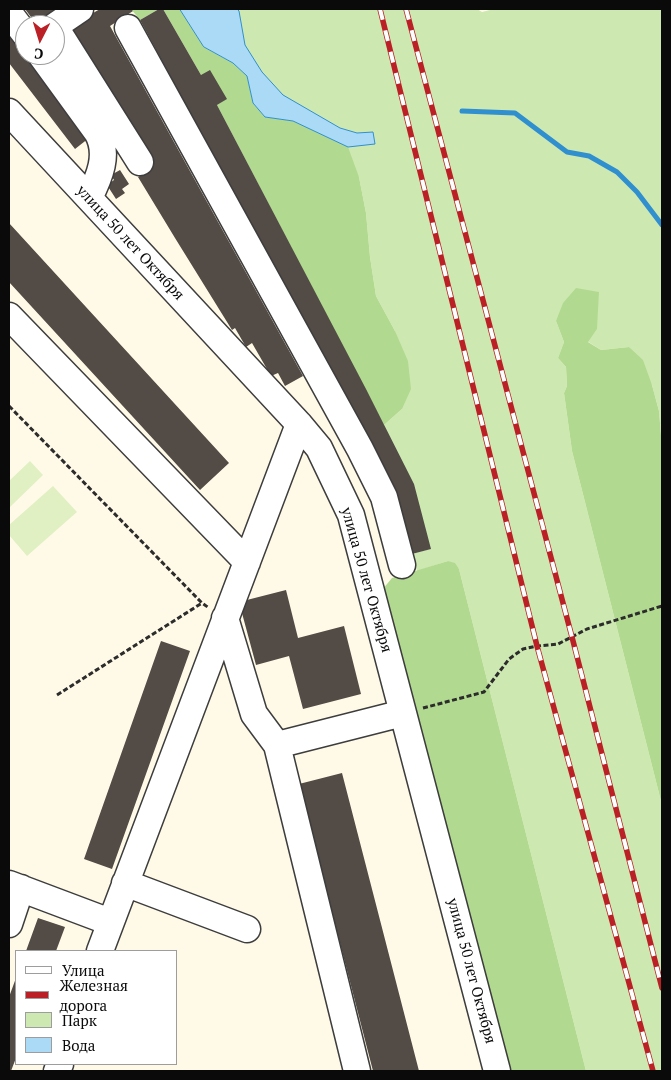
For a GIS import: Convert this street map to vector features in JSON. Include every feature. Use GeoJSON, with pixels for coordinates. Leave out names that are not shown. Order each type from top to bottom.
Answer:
{"type":"FeatureCollection","features":[{"type":"Feature","properties":{"kind":"street"},"geometry":{"type":"LineString","coordinates":[[65,20],[80,9]]}},
{"type":"Feature","properties":{"kind":"street"},"geometry":{"type":"LineString","coordinates":[[128,28],[360,449],[384,497],[402,565]]}},
{"type":"Feature","properties":{"kind":"street"},"geometry":{"type":"LineString","coordinates":[[65,47],[111,137],[98,180],[89,198]]}},
{"type":"Feature","properties":{"kind":"street"},"geometry":{"type":"LineString","coordinates":[[48,65],[97,132],[111,137],[140,162]]}},
{"type":"Feature","properties":{"kind":"street","name":"улица 50 лет Октября"},"geometry":{"type":"LineString","coordinates":[[9,112],[299,424],[324,446],[351,515],[497,1071]]}},
{"type":"Feature","properties":{"kind":"street"},"geometry":{"type":"LineString","coordinates":[[9,316],[246,562]]}},
{"type":"Feature","properties":{"kind":"street"},"geometry":{"type":"LineString","coordinates":[[337,408],[336,423],[324,446],[348,445],[360,449]]}},
{"type":"Feature","properties":{"kind":"street"},"geometry":{"type":"LineString","coordinates":[[100,950],[299,424]]}},
{"type":"Feature","properties":{"kind":"street"},"geometry":{"type":"LineString","coordinates":[[225,618],[254,714],[277,745],[357,1071]]}},
{"type":"Feature","properties":{"kind":"street"},"geometry":{"type":"LineString","coordinates":[[277,745],[403,713]]}},
{"type":"Feature","properties":{"kind":"street"},"geometry":{"type":"LineString","coordinates":[[125,883],[247,929]]}},
{"type":"Feature","properties":{"kind":"street"},"geometry":{"type":"LineString","coordinates":[[9,924],[15,886],[110,922]]}},
{"type":"Feature","properties":{"kind":"path"},"geometry":{"type":"LineString","coordinates":[[9,406],[202,603],[56,695]]}},
{"type":"Feature","properties":{"kind":"path"},"geometry":{"type":"LineString","coordinates":[[403,713],[484,692],[510,659],[523,649],[558,644],[587,630],[662,606]]}},
{"type":"Feature","properties":{"kind":"green space"},"geometry":{"type":"Polygon","coordinates":[[[131,9],[159,9],[140,20],[131,9]]]}},
{"type":"Feature","properties":{"kind":"green space"},"geometry":{"type":"Polygon","coordinates":[[[163,9],[180,9],[204,47],[233,63],[247,76],[253,103],[265,117],[293,121],[348,147],[359,177],[366,213],[376,296],[395,331],[408,361],[411,389],[402,409],[384,425],[217,105],[226,99],[201,75],[163,9]]]}},
{"type":"Feature","properties":{"kind":"green space"},"geometry":{"type":"Polygon","coordinates":[[[180,9],[477,9],[482,12],[494,9],[662,9],[662,447],[659,411],[652,385],[629,347],[601,350],[556,321],[564,342],[558,358],[566,367],[567,386],[564,393],[572,451],[662,805],[662,1071],[586,1071],[459,569],[448,561],[417,571],[412,554],[430,549],[384,425],[402,409],[395,331],[376,296],[366,213],[359,177],[293,121],[265,117],[253,103],[247,76],[180,9]]]}},
{"type":"Feature","properties":{"kind":"green space"},"geometry":{"type":"Polygon","coordinates":[[[576,288],[599,292],[597,329],[588,342],[601,350],[629,347],[643,360],[659,411],[662,447],[662,805],[572,451],[564,393],[567,386],[566,367],[558,358],[564,342],[556,321],[563,303],[576,288]]]}},
{"type":"Feature","properties":{"kind":"green space"},"geometry":{"type":"Polygon","coordinates":[[[30,461],[43,475],[9,508],[9,481],[30,461]]]}},
{"type":"Feature","properties":{"kind":"green space"},"geometry":{"type":"Polygon","coordinates":[[[53,486],[77,512],[27,556],[9,535],[9,525],[53,486]]]}},
{"type":"Feature","properties":{"kind":"green space"},"geometry":{"type":"Polygon","coordinates":[[[448,561],[455,563],[459,569],[586,1071],[510,1071],[382,590],[392,578],[448,561]]]}},
{"type":"Feature","properties":{"kind":"water"},"geometry":{"type":"Polygon","coordinates":[[[180,9],[237,9],[239,11],[245,45],[262,72],[283,95],[340,128],[357,133],[373,132],[375,144],[348,147],[293,121],[265,117],[253,103],[247,76],[233,63],[204,47],[180,9]]]}},
{"type":"Feature","properties":{"kind":"building"},"geometry":{"type":"Polygon","coordinates":[[[25,9],[65,9],[57,15],[30,15],[25,9]]]}},
{"type":"Feature","properties":{"kind":"building"},"geometry":{"type":"Polygon","coordinates":[[[100,9],[131,9],[133,11],[110,26],[303,376],[285,386],[278,373],[271,376],[252,343],[246,347],[235,328],[232,330],[138,177],[152,169],[66,25],[100,9]]]}},
{"type":"Feature","properties":{"kind":"building"},"geometry":{"type":"Polygon","coordinates":[[[159,9],[163,9],[201,75],[210,70],[227,99],[217,105],[414,484],[431,549],[412,554],[394,491],[140,20],[159,9]]]}},
{"type":"Feature","properties":{"kind":"building"},"geometry":{"type":"Polygon","coordinates":[[[9,33],[15,41],[15,65],[33,65],[89,138],[75,149],[9,63],[9,33]]]}},
{"type":"Feature","properties":{"kind":"building"},"geometry":{"type":"Polygon","coordinates":[[[120,170],[129,184],[122,189],[125,193],[116,199],[107,185],[114,180],[111,175],[120,170]]]}},
{"type":"Feature","properties":{"kind":"building"},"geometry":{"type":"Polygon","coordinates":[[[9,223],[229,463],[200,490],[9,282],[9,223]]]}},
{"type":"Feature","properties":{"kind":"building"},"geometry":{"type":"Polygon","coordinates":[[[286,590],[298,638],[344,626],[361,694],[303,709],[289,656],[256,665],[239,602],[286,590]]]}},
{"type":"Feature","properties":{"kind":"building"},"geometry":{"type":"Polygon","coordinates":[[[161,641],[190,651],[112,869],[84,859],[161,641]]]}},
{"type":"Feature","properties":{"kind":"building"},"geometry":{"type":"Polygon","coordinates":[[[342,773],[419,1071],[373,1071],[299,784],[342,773]]]}},
{"type":"Feature","properties":{"kind":"building"},"geometry":{"type":"Polygon","coordinates":[[[38,918],[65,927],[56,950],[26,950],[38,918]]]}},
{"type":"Feature","properties":{"kind":"building"},"geometry":{"type":"Polygon","coordinates":[[[15,981],[15,1061],[11,1071],[9,1071],[9,997],[15,981]]]}},
{"type":"Feature","properties":{"kind":"waterway"},"geometry":{"type":"LineString","coordinates":[[462,111],[515,113],[567,152],[589,156],[617,172],[637,192],[662,225]]}},
{"type":"Feature","properties":{"kind":"railway"},"geometry":{"type":"LineString","coordinates":[[380,9],[537,646],[653,1071]]}},
{"type":"Feature","properties":{"kind":"railway"},"geometry":{"type":"LineString","coordinates":[[406,9],[572,637],[662,988]]}}]}
